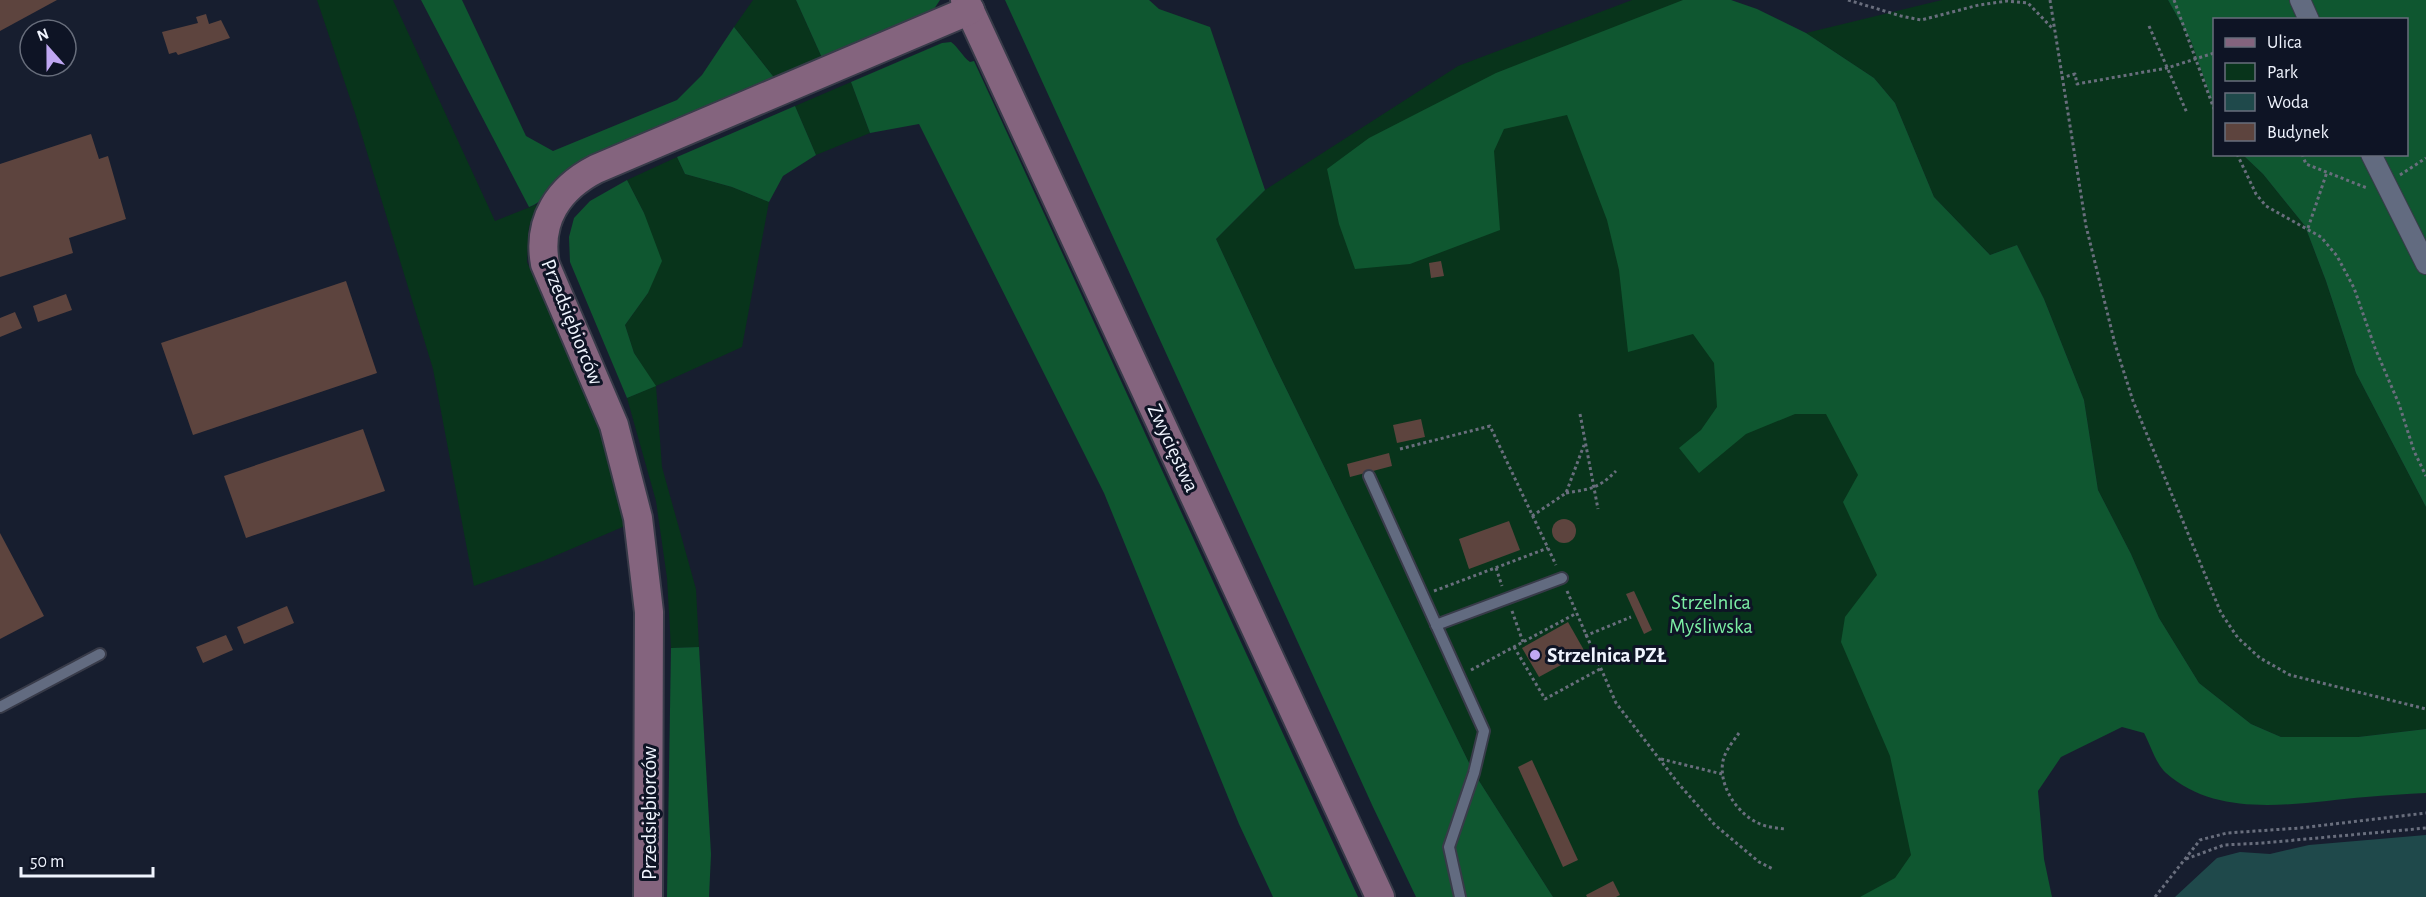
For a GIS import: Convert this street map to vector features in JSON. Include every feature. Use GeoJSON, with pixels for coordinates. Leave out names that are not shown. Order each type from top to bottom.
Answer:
{"type":"FeatureCollection","features":[{"type":"Feature","properties":{"kind":"street"},"geometry":{"type":"LineString","coordinates":[[2300,0],[2308,18]]}},
{"type":"Feature","properties":{"kind":"street","name":"Przedsiębiorców"},"geometry":{"type":"LineString","coordinates":[[648,897],[649,643],[643,553],[631,486],[614,426],[545,264],[543,243],[548,219],[562,192],[576,180],[596,169],[968,5]]}},
{"type":"Feature","properties":{"kind":"street","name":"Zwycięstwa"},"geometry":{"type":"LineString","coordinates":[[968,5],[1380,897]]}},
{"type":"Feature","properties":{"kind":"street"},"geometry":{"type":"LineString","coordinates":[[2372,156],[2426,264]]}},
{"type":"Feature","properties":{"kind":"lane"},"geometry":{"type":"LineString","coordinates":[[1370,476],[1484,731],[1474,773],[1449,847],[1460,897]]}},
{"type":"Feature","properties":{"kind":"lane"},"geometry":{"type":"LineString","coordinates":[[1436,625],[1562,578]]}},
{"type":"Feature","properties":{"kind":"lane"},"geometry":{"type":"LineString","coordinates":[[0,707],[100,654]]}},
{"type":"Feature","properties":{"kind":"path"},"geometry":{"type":"LineString","coordinates":[[1848,0],[1921,20],[1979,4],[2007,1],[2028,3],[2054,30]]}},
{"type":"Feature","properties":{"kind":"path"},"geometry":{"type":"LineString","coordinates":[[2050,0],[2086,226],[2123,371],[2221,613],[2238,638],[2260,658],[2290,675],[2426,709]]}},
{"type":"Feature","properties":{"kind":"path"},"geometry":{"type":"LineString","coordinates":[[2174,0],[2197,58],[2213,108]]}},
{"type":"Feature","properties":{"kind":"path"},"geometry":{"type":"LineString","coordinates":[[2150,26],[2187,113]]}},
{"type":"Feature","properties":{"kind":"path"},"geometry":{"type":"LineString","coordinates":[[2061,78],[2075,74],[2077,84],[2167,68],[2213,53]]}},
{"type":"Feature","properties":{"kind":"path"},"geometry":{"type":"LineString","coordinates":[[2238,156],[2256,194],[2266,206],[2321,237],[2337,256],[2354,288],[2375,348],[2399,404],[2414,451],[2426,476]]}},
{"type":"Feature","properties":{"kind":"path"},"geometry":{"type":"LineString","coordinates":[[2303,156],[2306,164],[2370,190],[2385,184],[2426,158]]}},
{"type":"Feature","properties":{"kind":"path"},"geometry":{"type":"LineString","coordinates":[[2308,228],[2328,172]]}},
{"type":"Feature","properties":{"kind":"path"},"geometry":{"type":"LineString","coordinates":[[1580,414],[1598,509]]}},
{"type":"Feature","properties":{"kind":"path"},"geometry":{"type":"LineString","coordinates":[[1400,449],[1490,426],[1562,578],[1575,614],[1616,703],[1715,825],[1759,862],[1773,869]]}},
{"type":"Feature","properties":{"kind":"path"},"geometry":{"type":"LineString","coordinates":[[1566,493],[1585,443]]}},
{"type":"Feature","properties":{"kind":"path"},"geometry":{"type":"LineString","coordinates":[[1532,516],[1566,493],[1594,489],[1604,484],[1616,471]]}},
{"type":"Feature","properties":{"kind":"path"},"geometry":{"type":"LineString","coordinates":[[1423,595],[1548,548]]}},
{"type":"Feature","properties":{"kind":"path"},"geometry":{"type":"LineString","coordinates":[[1459,676],[1575,614]]}},
{"type":"Feature","properties":{"kind":"path"},"geometry":{"type":"LineString","coordinates":[[1585,636],[1631,617]]}},
{"type":"Feature","properties":{"kind":"path"},"geometry":{"type":"LineString","coordinates":[[1514,646],[1545,699],[1600,669]]}},
{"type":"Feature","properties":{"kind":"path"},"geometry":{"type":"LineString","coordinates":[[1739,733],[1724,757],[1722,774],[1732,800],[1744,814],[1758,823],[1785,829]]}},
{"type":"Feature","properties":{"kind":"path"},"geometry":{"type":"LineString","coordinates":[[1660,759],[1722,774]]}},
{"type":"Feature","properties":{"kind":"path"},"geometry":{"type":"LineString","coordinates":[[2155,897],[2200,840],[2227,833],[2300,828],[2426,813]]}},
{"type":"Feature","properties":{"kind":"path"},"geometry":{"type":"LineString","coordinates":[[2184,860],[2224,845],[2426,828]]}},
{"type":"Feature","properties":{"kind":"green space"},"geometry":{"type":"Polygon","coordinates":[[[317,0],[393,0],[495,221],[538,204],[529,227],[527,262],[573,358],[601,432],[614,472],[625,526],[543,561],[474,586],[433,369],[355,113],[317,0]]]}},
{"type":"Feature","properties":{"kind":"green space"},"geometry":{"type":"Polygon","coordinates":[[[421,0],[462,0],[526,136],[553,151],[677,100],[702,75],[734,27],[776,80],[593,155],[556,178],[540,200],[529,207],[421,0]]]}},
{"type":"Feature","properties":{"kind":"green space"},"geometry":{"type":"Polygon","coordinates":[[[753,0],[796,0],[823,60],[776,80],[734,27],[753,0]]]}},
{"type":"Feature","properties":{"kind":"green space"},"geometry":{"type":"Polygon","coordinates":[[[796,0],[940,0],[932,12],[823,60],[796,0]]]}},
{"type":"Feature","properties":{"kind":"green space"},"geometry":{"type":"Polygon","coordinates":[[[1005,0],[1149,0],[1159,9],[1210,27],[1265,190],[1216,239],[1274,364],[1474,773],[1553,897],[1416,897],[1005,0]]]}},
{"type":"Feature","properties":{"kind":"green space","name":"Strzelnica Myśliwska"},"geometry":{"type":"Polygon","coordinates":[[[1632,0],[1705,0],[2075,696],[1897,897],[1553,897],[1474,773],[1274,364],[1216,239],[1265,190],[1458,66],[1632,0]]]}},
{"type":"Feature","properties":{"kind":"green space"},"geometry":{"type":"Polygon","coordinates":[[[1683,0],[1731,0],[1757,9],[1806,33],[1874,78],[1895,103],[1934,197],[1990,255],[2017,245],[2044,299],[2084,400],[2098,490],[2131,554],[2159,618],[2199,683],[2251,724],[2281,737],[2358,737],[2426,729],[2426,793],[2262,805],[2211,798],[2187,788],[2166,773],[2156,759],[2144,733],[2122,727],[2061,757],[2038,791],[2044,859],[2052,897],[1860,897],[1895,878],[1911,855],[1890,756],[1841,642],[1845,617],[1877,575],[1843,502],[1858,475],[1826,414],[1795,414],[1746,434],[1699,473],[1679,448],[1701,430],[1717,407],[1714,363],[1693,334],[1628,352],[1619,270],[1607,220],[1567,115],[1504,129],[1494,151],[1500,230],[1410,264],[1355,269],[1339,224],[1327,169],[1369,138],[1496,73],[1683,0]]]}},
{"type":"Feature","properties":{"kind":"green space"},"geometry":{"type":"Polygon","coordinates":[[[1942,0],[2168,0],[2191,41],[2213,104],[2213,156],[2244,156],[2263,174],[2305,226],[2326,281],[2356,373],[2426,507],[2426,729],[2358,737],[2281,737],[2251,724],[2199,683],[2159,618],[2131,554],[2098,490],[2084,400],[2044,299],[2017,245],[1990,255],[1934,197],[1895,103],[1874,78],[1806,33],[1942,0]]]}},
{"type":"Feature","properties":{"kind":"green space"},"geometry":{"type":"Polygon","coordinates":[[[2168,0],[2426,0],[2426,507],[2356,373],[2326,281],[2305,226],[2263,174],[2244,156],[2408,156],[2408,18],[2213,18],[2213,104],[2191,41],[2168,0]]]}},
{"type":"Feature","properties":{"kind":"green space"},"geometry":{"type":"Polygon","coordinates":[[[951,42],[970,62],[974,61],[1358,897],[1273,897],[1239,824],[1104,493],[919,124],[870,133],[851,82],[942,43],[951,42]]]}},
{"type":"Feature","properties":{"kind":"green space"},"geometry":{"type":"Polygon","coordinates":[[[851,82],[870,133],[816,155],[795,106],[851,82]]]}},
{"type":"Feature","properties":{"kind":"green space"},"geometry":{"type":"Polygon","coordinates":[[[795,106],[816,155],[783,176],[769,202],[732,187],[685,174],[677,157],[795,106]]]}},
{"type":"Feature","properties":{"kind":"green space"},"geometry":{"type":"Polygon","coordinates":[[[677,157],[685,174],[732,187],[769,202],[742,347],[656,386],[662,467],[696,589],[699,647],[671,648],[667,578],[656,501],[627,398],[655,386],[634,353],[625,325],[648,293],[644,213],[627,180],[677,157]]]}},
{"type":"Feature","properties":{"kind":"green space"},"geometry":{"type":"Polygon","coordinates":[[[627,180],[644,213],[662,261],[648,293],[625,325],[634,353],[656,386],[627,398],[570,262],[569,237],[574,218],[590,201],[627,180]]]}},
{"type":"Feature","properties":{"kind":"green space"},"geometry":{"type":"Polygon","coordinates":[[[699,647],[711,854],[709,897],[667,897],[671,648],[699,647]]]}},
{"type":"Feature","properties":{"kind":"water"},"geometry":{"type":"Polygon","coordinates":[[[2426,835],[2426,897],[2175,897],[2217,858],[2240,852],[2270,854],[2309,845],[2426,835]]]}},
{"type":"Feature","properties":{"kind":"building"},"geometry":{"type":"Polygon","coordinates":[[[0,0],[57,0],[24,18],[18,18],[18,21],[0,31],[0,0]]]}},
{"type":"Feature","properties":{"kind":"building"},"geometry":{"type":"Polygon","coordinates":[[[206,14],[209,24],[221,20],[230,38],[178,55],[176,52],[169,54],[162,32],[198,23],[196,17],[206,14]]]}},
{"type":"Feature","properties":{"kind":"building"},"geometry":{"type":"Polygon","coordinates":[[[91,134],[99,159],[108,156],[126,219],[69,238],[73,253],[0,277],[0,164],[91,134]]]}},
{"type":"Feature","properties":{"kind":"building"},"geometry":{"type":"Polygon","coordinates":[[[1441,261],[1444,276],[1431,278],[1429,263],[1441,261]]]}},
{"type":"Feature","properties":{"kind":"building"},"geometry":{"type":"Polygon","coordinates":[[[346,281],[377,373],[193,435],[161,343],[346,281]]]}},
{"type":"Feature","properties":{"kind":"building"},"geometry":{"type":"Polygon","coordinates":[[[66,294],[72,310],[38,322],[33,306],[66,294]]]}},
{"type":"Feature","properties":{"kind":"building"},"geometry":{"type":"Polygon","coordinates":[[[15,312],[22,328],[0,337],[0,318],[15,312]]]}},
{"type":"Feature","properties":{"kind":"building"},"geometry":{"type":"Polygon","coordinates":[[[1421,419],[1425,437],[1397,443],[1393,425],[1421,419]]]}},
{"type":"Feature","properties":{"kind":"building"},"geometry":{"type":"Polygon","coordinates":[[[363,429],[385,491],[246,538],[224,476],[363,429]]]}},
{"type":"Feature","properties":{"kind":"building"},"geometry":{"type":"Polygon","coordinates":[[[1389,453],[1392,466],[1350,477],[1347,464],[1389,453]]]}},
{"type":"Feature","properties":{"kind":"building"},"geometry":{"type":"Polygon","coordinates":[[[1564,519],[1573,522],[1576,531],[1573,540],[1564,543],[1555,540],[1552,531],[1555,522],[1564,519]]]}},
{"type":"Feature","properties":{"kind":"building"},"geometry":{"type":"Polygon","coordinates":[[[1509,521],[1520,550],[1469,569],[1459,539],[1509,521]]]}},
{"type":"Feature","properties":{"kind":"building"},"geometry":{"type":"Polygon","coordinates":[[[0,533],[44,616],[0,639],[0,533]]]}},
{"type":"Feature","properties":{"kind":"building"},"geometry":{"type":"Polygon","coordinates":[[[1634,591],[1652,630],[1644,634],[1626,594],[1634,591]]]}},
{"type":"Feature","properties":{"kind":"building"},"geometry":{"type":"Polygon","coordinates":[[[287,606],[294,623],[244,644],[237,627],[287,606]]]}},
{"type":"Feature","properties":{"kind":"building"},"geometry":{"type":"Polygon","coordinates":[[[1568,622],[1585,652],[1539,677],[1522,648],[1568,622]]]}},
{"type":"Feature","properties":{"kind":"building"},"geometry":{"type":"Polygon","coordinates":[[[226,635],[233,650],[203,663],[196,647],[226,635]]]}},
{"type":"Feature","properties":{"kind":"building"},"geometry":{"type":"Polygon","coordinates":[[[1532,760],[1578,860],[1563,867],[1518,767],[1532,760]]]}},
{"type":"Feature","properties":{"kind":"building"},"geometry":{"type":"Polygon","coordinates":[[[1613,881],[1620,895],[1587,897],[1586,895],[1613,881]]]}},
{"type":"Feature","properties":{"kind":"place","name":"Strzelnica PZŁ"},"geometry":{"type":"Point","coordinates":[1535,655]}}]}
